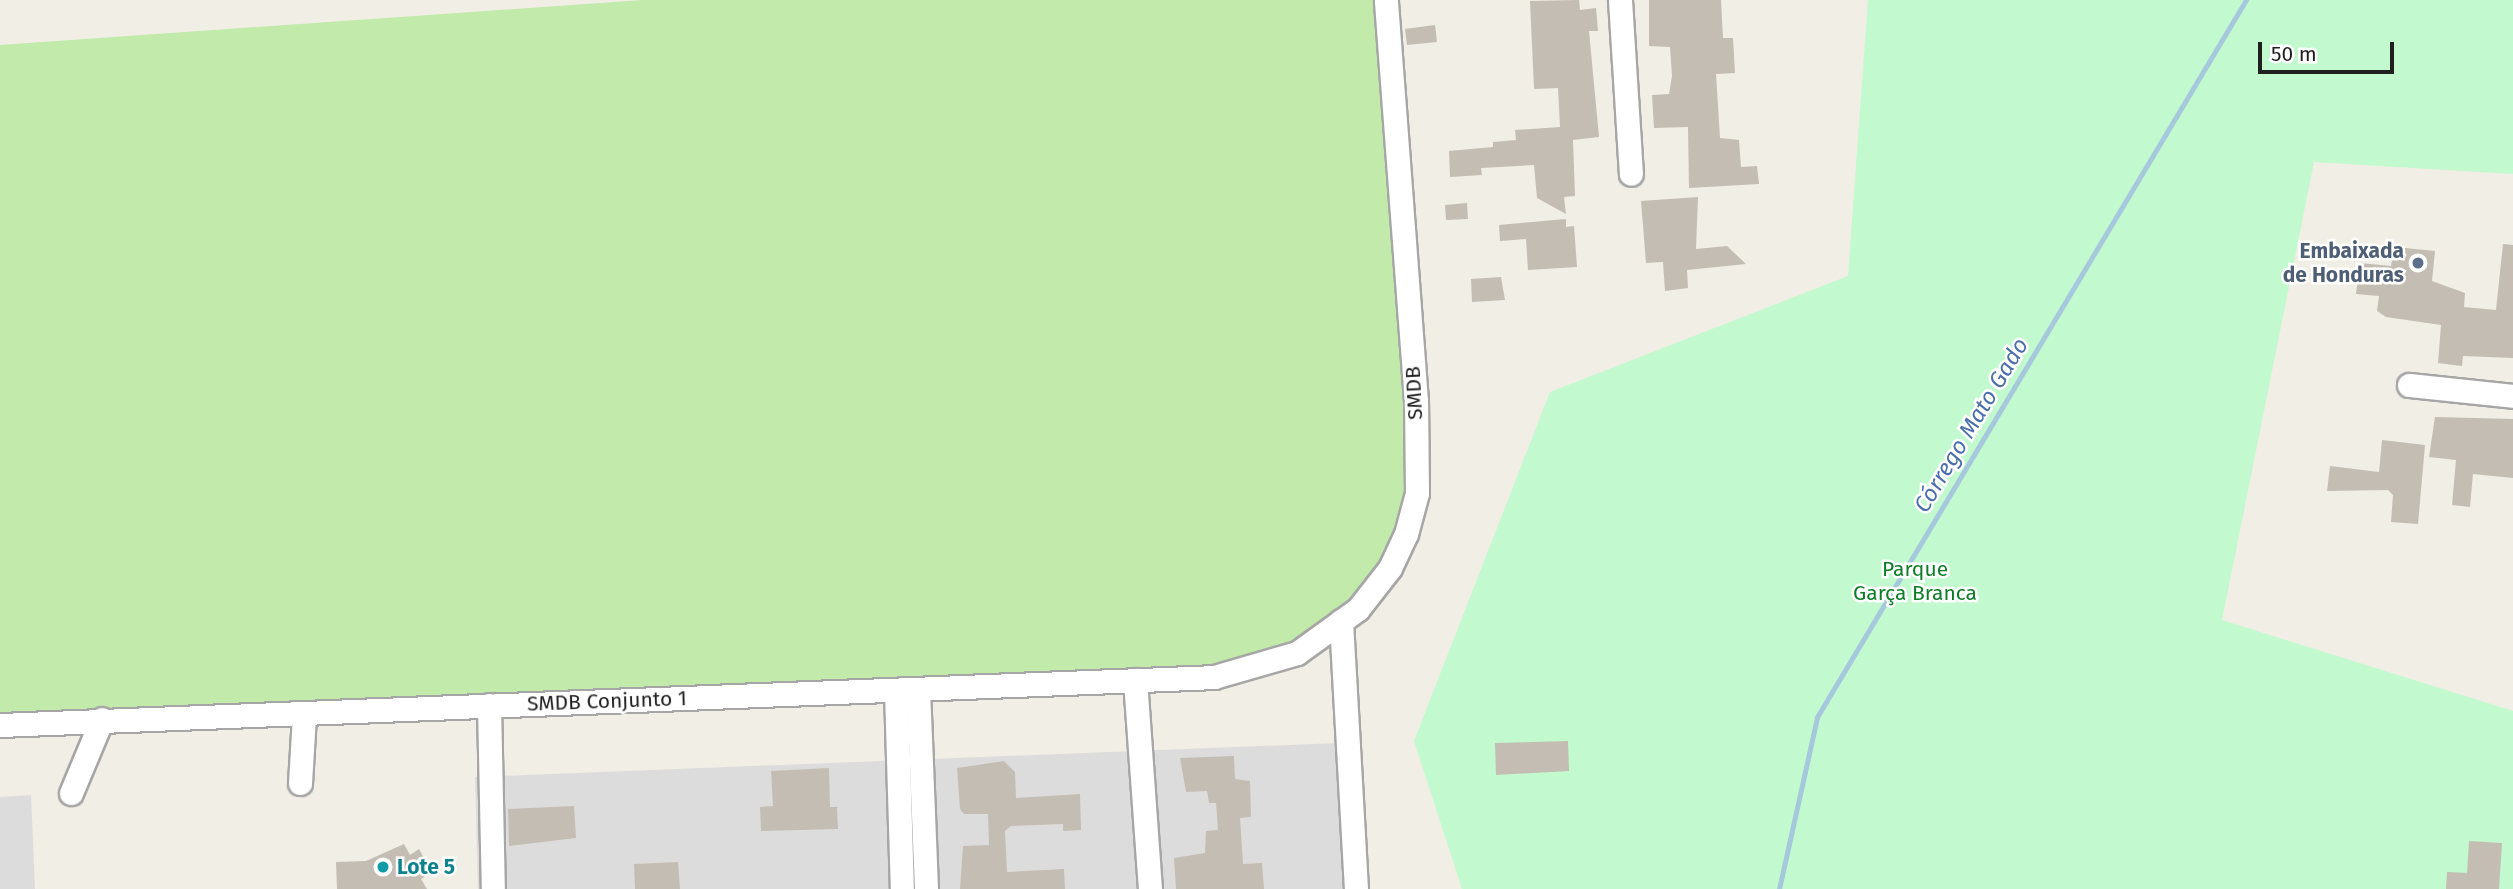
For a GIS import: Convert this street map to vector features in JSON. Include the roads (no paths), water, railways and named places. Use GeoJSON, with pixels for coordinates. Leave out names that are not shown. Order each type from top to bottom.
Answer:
{"type":"FeatureCollection","features":[{"type":"Feature","properties":{"kind":"street","name":"SMDB"},"geometry":{"type":"LineString","coordinates":[[1214,677],[1278,662],[1341,621],[1390,568],[1406,534],[1417,493],[1416,401],[1386,0]]}},
{"type":"Feature","properties":{"kind":"street"},"geometry":{"type":"LineString","coordinates":[[1620,0],[1631,174]]}},
{"type":"Feature","properties":{"kind":"street"},"geometry":{"type":"LineString","coordinates":[[2409,385],[2513,396]]}},
{"type":"Feature","properties":{"kind":"street"},"geometry":{"type":"LineString","coordinates":[[1341,621],[1356,889]]}},
{"type":"Feature","properties":{"kind":"street","name":"SMDB Conjunto 1"},"geometry":{"type":"LineString","coordinates":[[0,725],[102,719],[304,716],[489,705],[1214,677]]}},
{"type":"Feature","properties":{"kind":"street"},"geometry":{"type":"LineString","coordinates":[[1135,680],[1150,889]]}},
{"type":"Feature","properties":{"kind":"street"},"geometry":{"type":"LineString","coordinates":[[902,889],[907,690]]}},
{"type":"Feature","properties":{"kind":"street"},"geometry":{"type":"LineString","coordinates":[[907,690],[926,889]]}},
{"type":"Feature","properties":{"kind":"street"},"geometry":{"type":"LineString","coordinates":[[489,705],[493,889]]}},
{"type":"Feature","properties":{"kind":"street"},"geometry":{"type":"LineString","coordinates":[[300,783],[304,716]]}},
{"type":"Feature","properties":{"kind":"street"},"geometry":{"type":"LineString","coordinates":[[71,793],[102,719]]}},
{"type":"Feature","properties":{"kind":"waterway","name":"Córrego Mato Gado"},"geometry":{"type":"LineString","coordinates":[[1779,889],[1817,717],[2246,0]]}},
{"type":"Feature","properties":{"kind":"place","name":"Embaixada de Honduras"},"geometry":{"type":"Point","coordinates":[2418,263]}},
{"type":"Feature","properties":{"kind":"place","name":"Lote 5"},"geometry":{"type":"Point","coordinates":[383,867]}},
{"type":"Feature","properties":{"kind":"park label","name":"Parque Garça Branca"},"geometry":{"type":"Point","coordinates":[1915,581]}}]}
